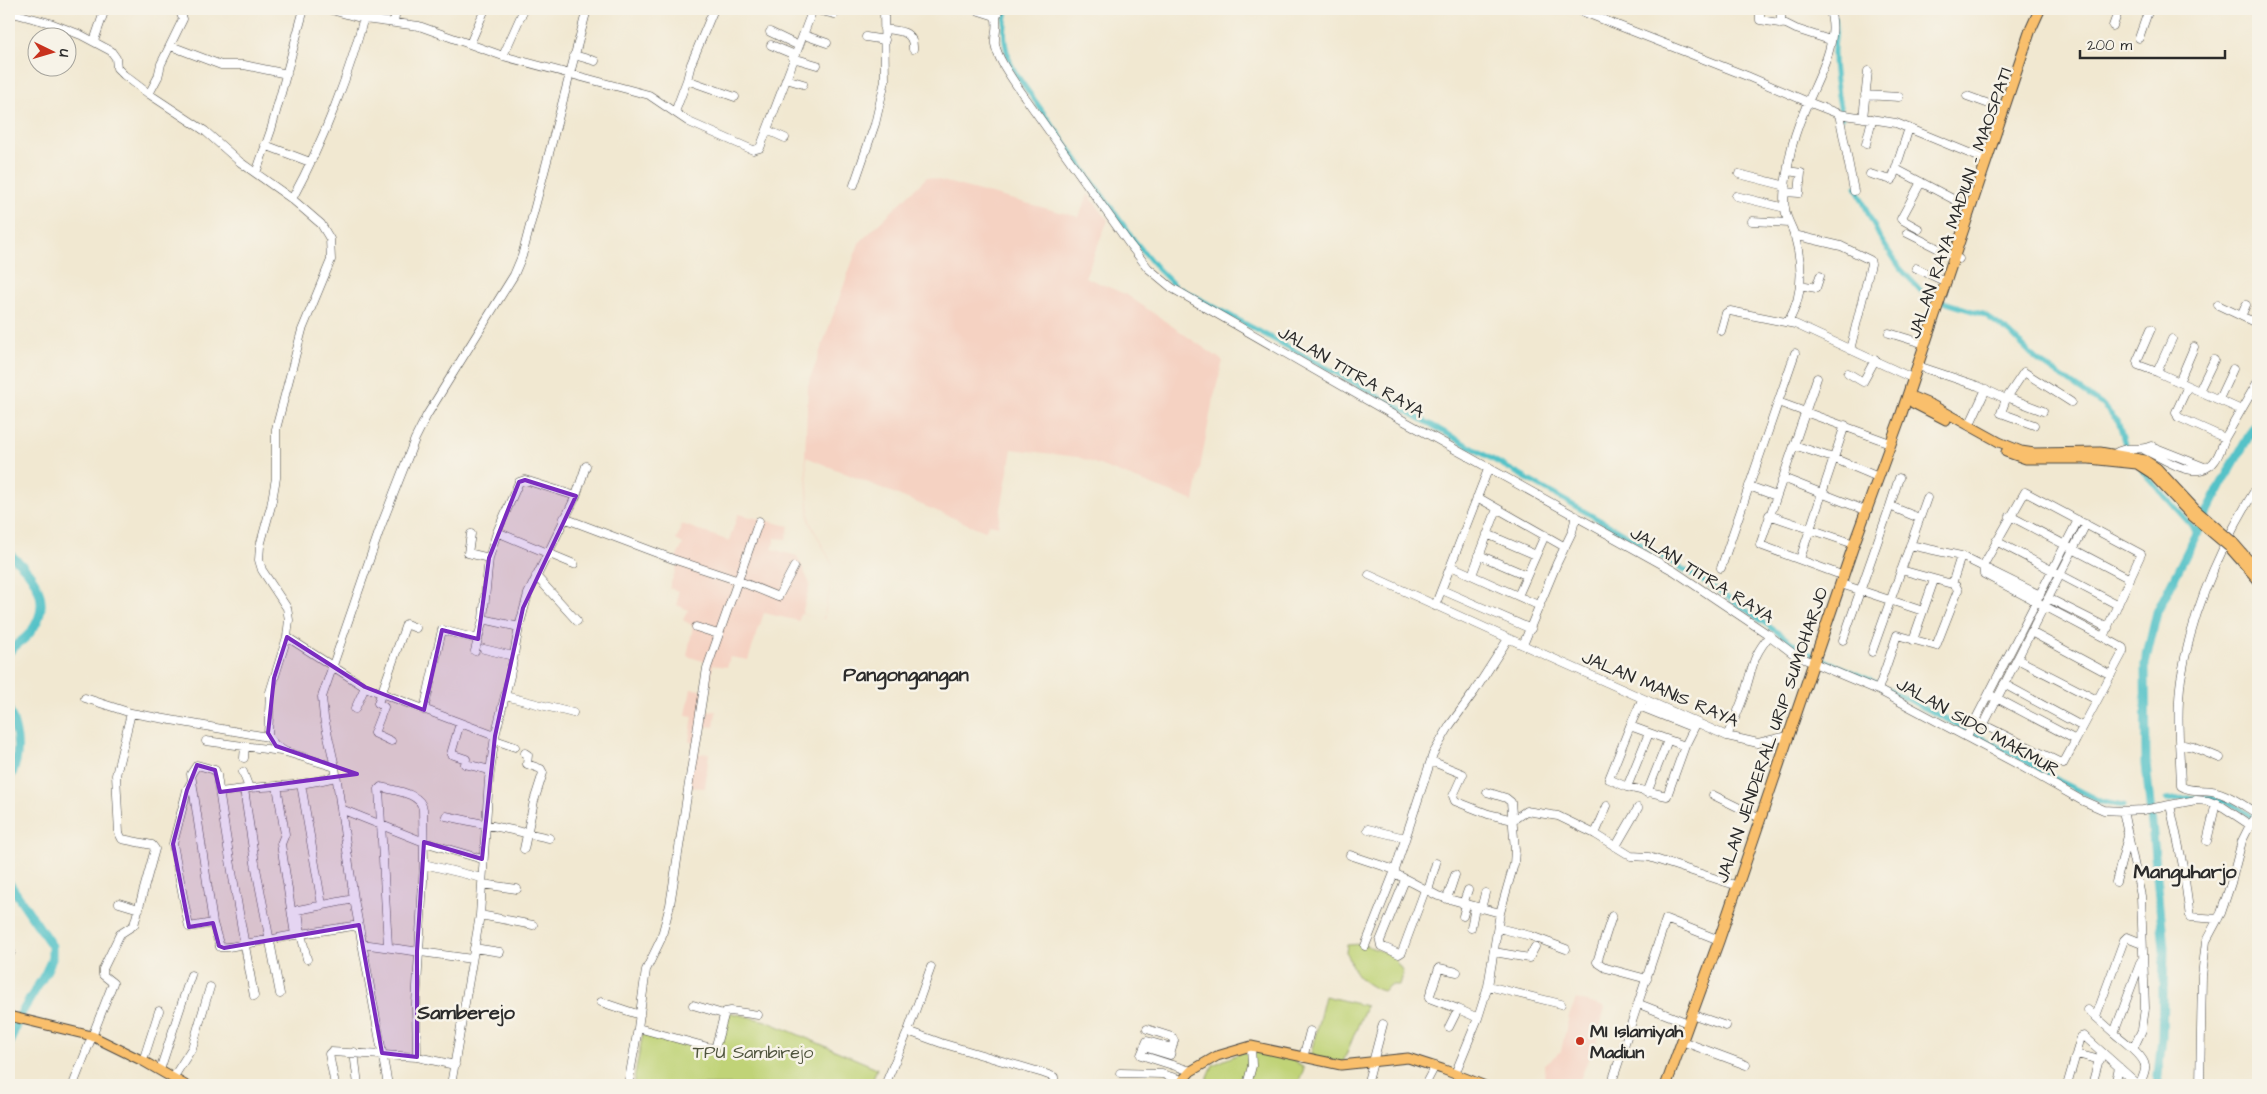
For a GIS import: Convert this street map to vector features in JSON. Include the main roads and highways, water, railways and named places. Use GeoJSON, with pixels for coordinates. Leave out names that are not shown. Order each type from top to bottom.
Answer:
{"type":"FeatureCollection","features":[{"type":"Feature","properties":{"kind":"highway","name":"JALAN RAYA MADIUN - MAOSPATI"},"geometry":{"type":"LineString","coordinates":[[1910,399],[1912,378],[1942,302],[1946,282],[1957,258],[1970,208],[2003,110],[2035,33],[2038,14]]}},
{"type":"Feature","properties":{"kind":"highway","name":"JALAN RAYA MADIUN - MAOSPATI"},"geometry":{"type":"LineString","coordinates":[[1910,399],[2015,82]]}},
{"type":"Feature","properties":{"kind":"highway","name":"JALAN JENDERAL URIP SUMOHARJO"},"geometry":{"type":"LineString","coordinates":[[1844,582],[1854,544],[1890,443],[1910,399]]}},
{"type":"Feature","properties":{"kind":"highway","name":"JALAN JENDERAL URIP SUMOHARJO"},"geometry":{"type":"LineString","coordinates":[[1672,1085],[1844,582],[1910,399]]}},
{"type":"Feature","properties":{"kind":"highway","name":"JALAN JENDERAL URIP SUMOHARJO"},"geometry":{"type":"LineString","coordinates":[[1666,1085],[1738,886],[1788,736],[1819,659]]}},
{"type":"Feature","properties":{"kind":"main road"},"geometry":{"type":"LineString","coordinates":[[1910,399],[2021,451],[2060,456]]}},
{"type":"Feature","properties":{"kind":"main road"},"geometry":{"type":"LineString","coordinates":[[1910,399],[2020,458],[2121,454],[2137,461],[2145,460],[2157,468],[2194,513],[2231,544],[2258,571]]}},
{"type":"Feature","properties":{"kind":"main road"},"geometry":{"type":"LineString","coordinates":[[2231,544],[2258,580]]}},
{"type":"Feature","properties":{"kind":"main road"},"geometry":{"type":"LineString","coordinates":[[9,1016],[92,1036],[143,1061],[185,1085]]}},
{"type":"Feature","properties":{"kind":"main road"},"geometry":{"type":"LineString","coordinates":[[1180,1083],[1191,1071],[1217,1056],[1250,1046],[1269,1048],[1303,1058],[1341,1065],[1408,1058],[1435,1066],[1458,1079],[1483,1085]]}},
{"type":"Feature","properties":{"kind":"waterway"},"geometry":{"type":"LineString","coordinates":[[1007,9],[1005,43],[1016,74],[1134,240],[1174,285]]}},
{"type":"Feature","properties":{"kind":"waterway"},"geometry":{"type":"LineString","coordinates":[[1835,17],[1835,71],[1842,117]]}},
{"type":"Feature","properties":{"kind":"waterway"},"geometry":{"type":"LineString","coordinates":[[1856,187],[1879,236],[1900,268],[1921,291],[1947,303],[1985,315],[2010,333],[2036,359],[2101,404],[2118,421],[2127,451]]}},
{"type":"Feature","properties":{"kind":"waterway"},"geometry":{"type":"LineString","coordinates":[[1181,289],[1430,424],[1635,540],[1719,591],[1804,651],[1868,679],[2102,802],[2123,806]]}},
{"type":"Feature","properties":{"kind":"waterway"},"geometry":{"type":"LineString","coordinates":[[2157,1085],[2162,1037],[2164,948],[2146,764],[2145,664],[2157,612],[2221,485],[2258,420]]}},
{"type":"Feature","properties":{"kind":"waterway"},"geometry":{"type":"LineString","coordinates":[[2142,471],[2197,532]]}},
{"type":"Feature","properties":{"kind":"waterway"},"geometry":{"type":"LineString","coordinates":[[9,554],[34,580],[41,600],[37,622],[29,634],[9,652]]}},
{"type":"Feature","properties":{"kind":"waterway"},"geometry":{"type":"LineString","coordinates":[[9,710],[18,745],[16,762],[9,779]]}},
{"type":"Feature","properties":{"kind":"waterway"},"geometry":{"type":"LineString","coordinates":[[2166,800],[2215,799],[2236,806],[2258,821]]}},
{"type":"Feature","properties":{"kind":"waterway"},"geometry":{"type":"LineString","coordinates":[[9,883],[52,946],[52,959],[19,1017],[9,1045]]}},
{"type":"Feature","properties":{"kind":"place","name":"MI Islamiyah Madiun"},"geometry":{"type":"Point","coordinates":[1580,1041]}},
{"type":"Feature","properties":{"kind":"district","name":"Pangongangan"},"geometry":{"type":"Point","coordinates":[906,675]}},
{"type":"Feature","properties":{"kind":"district","name":"Manguharjo"},"geometry":{"type":"Point","coordinates":[2185,872]}},
{"type":"Feature","properties":{"kind":"district","name":"Samberejo"},"geometry":{"type":"Point","coordinates":[466,1013]}},
{"type":"Feature","properties":{"kind":"park label","name":"TPU Sambirejo"},"geometry":{"type":"Point","coordinates":[753,1052]}}]}
